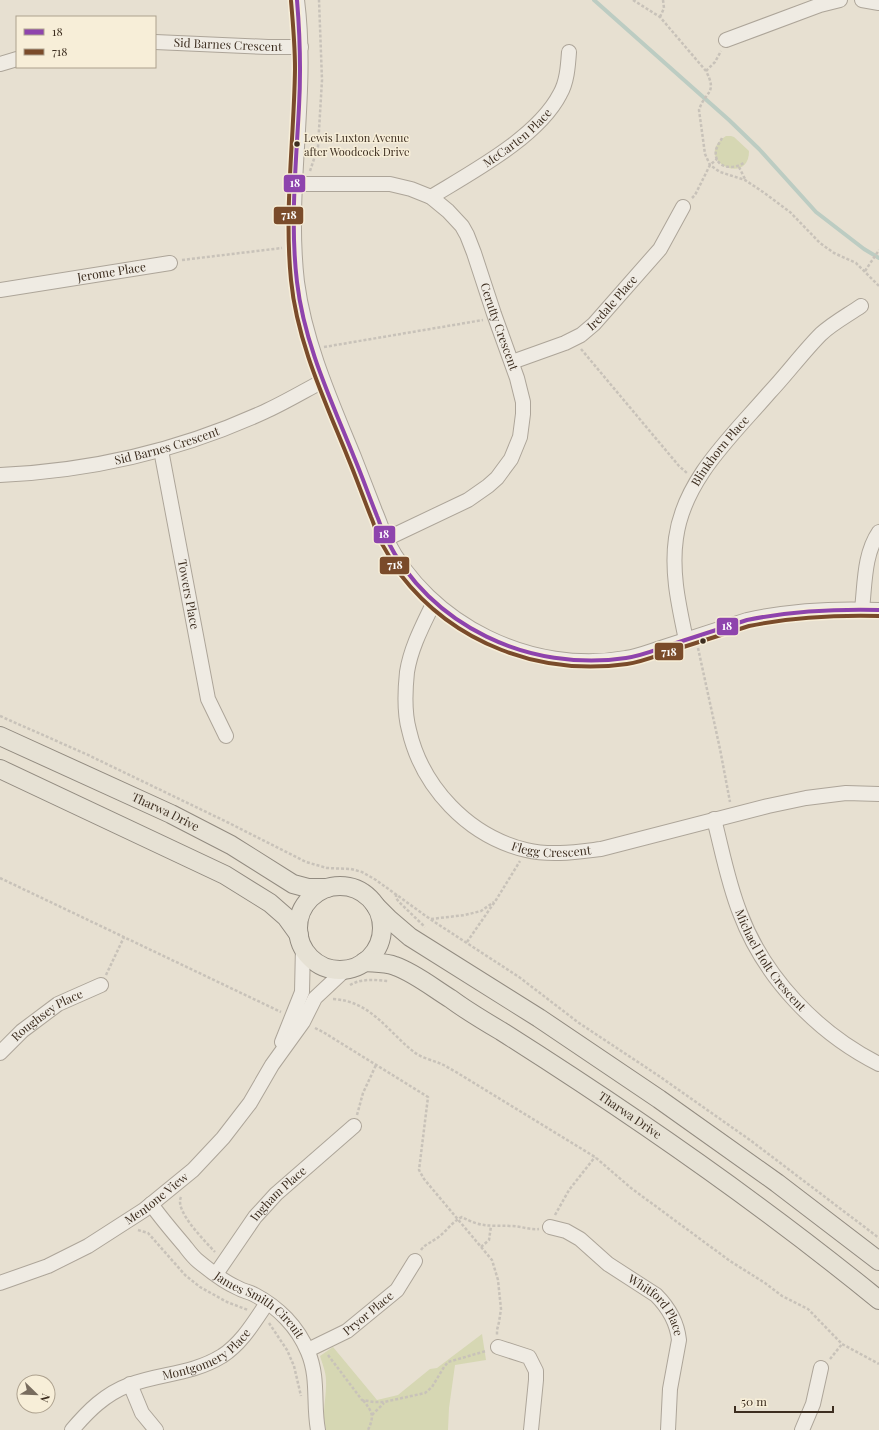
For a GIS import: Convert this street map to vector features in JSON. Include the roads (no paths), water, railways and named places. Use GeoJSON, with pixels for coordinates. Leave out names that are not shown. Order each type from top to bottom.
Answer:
{"type":"FeatureCollection","features":[{"type":"Feature","properties":{"kind":"main road","name":"Tharwa Drive"},"geometry":{"type":"LineString","coordinates":[[0,736],[171,814],[231,845],[293,884],[308,888],[327,888]]}},
{"type":"Feature","properties":{"kind":"main road"},"geometry":{"type":"LineString","coordinates":[[0,769],[225,875],[270,903],[286,917],[310,957],[320,964],[347,977],[355,967],[364,962],[373,953],[380,942],[382,929],[381,916],[376,905]]}},
{"type":"Feature","properties":{"kind":"main road"},"geometry":{"type":"LineString","coordinates":[[301,941],[299,920],[304,906],[314,895],[327,888],[340,886],[354,888],[366,894],[410,938],[539,1018],[665,1103],[777,1183],[879,1261]]}},
{"type":"Feature","properties":{"kind":"main road","name":"Tharwa Drive"},"geometry":{"type":"LineString","coordinates":[[364,962],[394,965],[420,979],[581,1082],[679,1149],[761,1208],[879,1300]]}},
{"type":"Feature","properties":{"kind":"street"},"geometry":{"type":"LineString","coordinates":[[297,0],[301,47],[294,184],[294,234],[297,282],[308,332],[323,381],[386,539],[406,570],[434,602],[470,628],[500,643],[531,654],[564,660],[596,661],[628,658],[747,620],[766,616],[807,610],[879,610]]}},
{"type":"Feature","properties":{"kind":"street"},"geometry":{"type":"LineString","coordinates":[[726,40],[820,5],[840,0]]}},
{"type":"Feature","properties":{"kind":"street"},"geometry":{"type":"LineString","coordinates":[[862,0],[879,2]]}},
{"type":"Feature","properties":{"kind":"street","name":"Sid Barnes Crescent"},"geometry":{"type":"LineString","coordinates":[[156,42],[301,47]]}},
{"type":"Feature","properties":{"kind":"street","name":"McCarten Place"},"geometry":{"type":"LineString","coordinates":[[431,197],[505,150],[531,130],[552,107],[561,94],[567,74],[569,52]]}},
{"type":"Feature","properties":{"kind":"street"},"geometry":{"type":"LineString","coordinates":[[0,64],[16,59]]}},
{"type":"Feature","properties":{"kind":"street","name":"Cerutty Crescent"},"geometry":{"type":"LineString","coordinates":[[294,184],[390,184],[411,189],[431,197],[448,210],[462,226],[467,235],[517,378],[523,414],[520,437],[511,459],[497,478],[468,500],[386,539]]}},
{"type":"Feature","properties":{"kind":"street","name":"Iredale Place"},"geometry":{"type":"LineString","coordinates":[[512,362],[565,343],[581,335],[594,324],[660,249],[683,207]]}},
{"type":"Feature","properties":{"kind":"street","name":"Jerome Place"},"geometry":{"type":"LineString","coordinates":[[0,290],[54,280],[170,263]]}},
{"type":"Feature","properties":{"kind":"street","name":"Jerome Place"},"geometry":{"type":"LineString","coordinates":[[0,281],[24,282],[54,280]]}},
{"type":"Feature","properties":{"kind":"street","name":"Blinkhorn Place"},"geometry":{"type":"LineString","coordinates":[[686,640],[678,601],[674,569],[676,537],[684,507],[697,480],[715,454],[822,333],[861,306]]}},
{"type":"Feature","properties":{"kind":"street","name":"Sid Barnes Crescent"},"geometry":{"type":"LineString","coordinates":[[0,475],[30,474],[113,462],[161,450],[225,429],[266,411],[323,381]]}},
{"type":"Feature","properties":{"kind":"street","name":"Towers Place"},"geometry":{"type":"LineString","coordinates":[[161,450],[208,699],[226,736]]}},
{"type":"Feature","properties":{"kind":"street"},"geometry":{"type":"LineString","coordinates":[[862,610],[866,569],[870,550],[879,532]]}},
{"type":"Feature","properties":{"kind":"street","name":"Flegg Crescent"},"geometry":{"type":"LineString","coordinates":[[434,602],[418,634],[408,671],[406,692],[406,716],[408,729],[421,766],[437,791],[458,814],[497,840],[526,850],[557,854],[601,849],[768,806],[806,798],[846,794],[879,794]]}},
{"type":"Feature","properties":{"kind":"street","name":"Michael Holt Crescent"},"geometry":{"type":"LineString","coordinates":[[714,820],[740,914],[755,946],[775,976],[799,1005],[827,1030],[843,1042],[879,1064]]}},
{"type":"Feature","properties":{"kind":"street","name":"Mentone View"},"geometry":{"type":"LineString","coordinates":[[297,1020],[302,992],[301,941]]}},
{"type":"Feature","properties":{"kind":"street","name":"Mentone View"},"geometry":{"type":"LineString","coordinates":[[0,1283],[48,1266],[88,1246],[151,1204],[192,1170],[223,1138],[250,1103],[297,1020],[316,998],[347,977]]}},
{"type":"Feature","properties":{"kind":"street","name":"Roughsey Place"},"geometry":{"type":"LineString","coordinates":[[0,1053],[22,1031],[58,1004],[101,985]]}},
{"type":"Feature","properties":{"kind":"street","name":"Ingham Place"},"geometry":{"type":"LineString","coordinates":[[216,1274],[255,1217],[276,1194],[354,1126]]}},
{"type":"Feature","properties":{"kind":"street","name":"James Smith Circuit"},"geometry":{"type":"LineString","coordinates":[[151,1204],[196,1260],[238,1289],[254,1295],[267,1303],[282,1313],[291,1323],[308,1350],[313,1366],[316,1386],[318,1430]]}},
{"type":"Feature","properties":{"kind":"street","name":"Whitford Place"},"geometry":{"type":"LineString","coordinates":[[550,1227],[566,1231],[580,1239],[608,1264],[656,1295],[673,1316],[679,1340],[670,1389],[668,1430]]}},
{"type":"Feature","properties":{"kind":"street","name":"Pryor Place"},"geometry":{"type":"LineString","coordinates":[[308,1350],[347,1331],[397,1290],[415,1261]]}},
{"type":"Feature","properties":{"kind":"street","name":"Montgomery Place"},"geometry":{"type":"LineString","coordinates":[[72,1430],[89,1410],[98,1402],[118,1389],[130,1384],[190,1370],[213,1361],[223,1355],[242,1340],[267,1303]]}},
{"type":"Feature","properties":{"kind":"street"},"geometry":{"type":"LineString","coordinates":[[498,1347],[529,1357],[536,1371],[531,1430]]}},
{"type":"Feature","properties":{"kind":"street"},"geometry":{"type":"LineString","coordinates":[[802,1430],[813,1404],[821,1368]]}},
{"type":"Feature","properties":{"kind":"street"},"geometry":{"type":"LineString","coordinates":[[130,1384],[142,1413],[156,1430]]}},
{"type":"Feature","properties":{"kind":"waterway"},"geometry":{"type":"LineString","coordinates":[[594,0],[729,120],[759,149],[816,212],[864,249],[879,258]]}},
{"type":"Feature","properties":{"kind":"place","name":"Lewis Luxton Avenue after Woodcock Drive"},"geometry":{"type":"Point","coordinates":[297,144]}}]}
